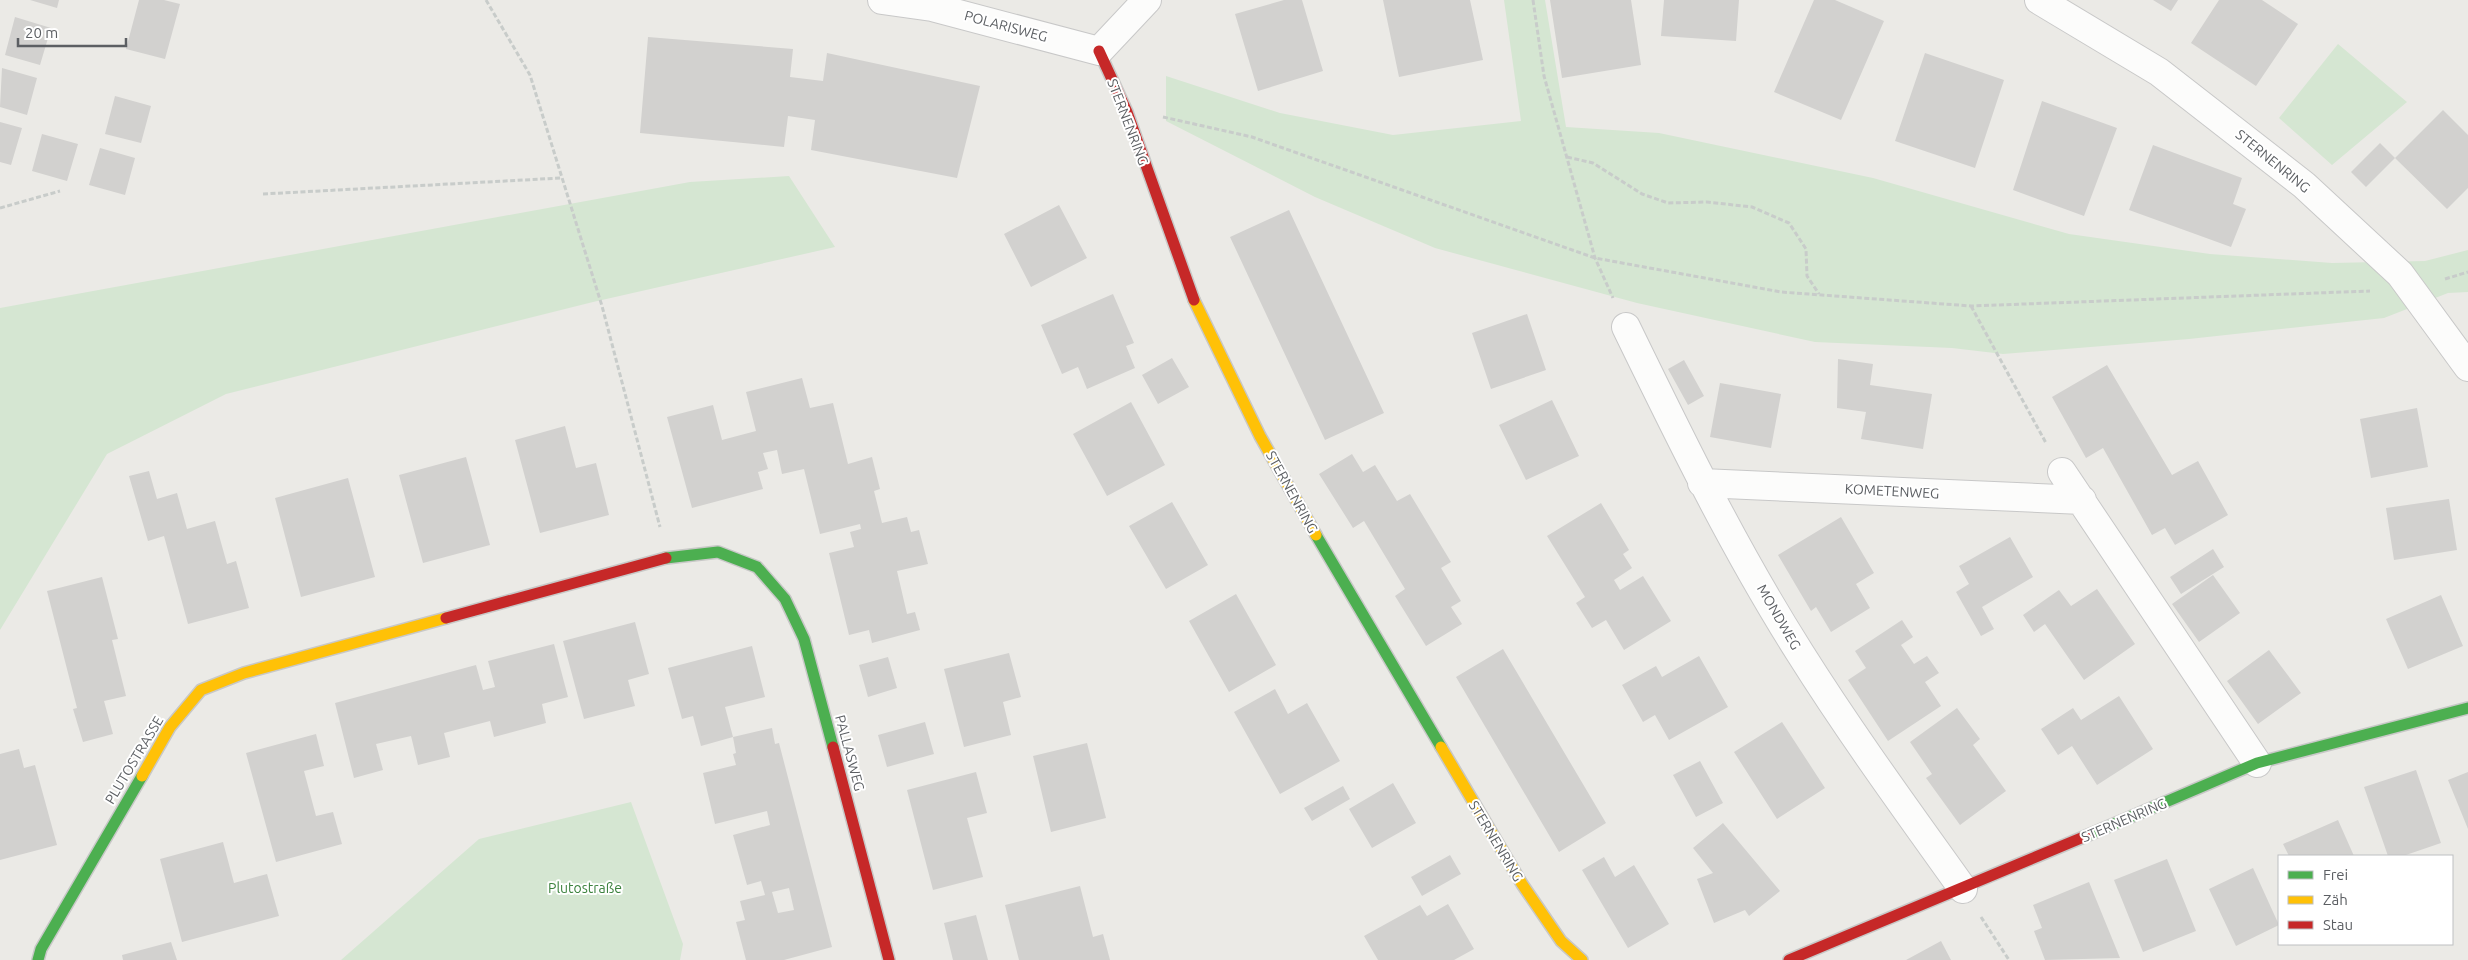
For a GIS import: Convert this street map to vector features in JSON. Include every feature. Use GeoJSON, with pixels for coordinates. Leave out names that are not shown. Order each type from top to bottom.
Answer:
{"type":"FeatureCollection","features":[{"type":"Feature","properties":{"kind":"street","name":"POLARISWEG"},"geometry":{"type":"LineString","coordinates":[[882,0],[932,7],[1099,51]]}},
{"type":"Feature","properties":{"kind":"street"},"geometry":{"type":"LineString","coordinates":[[1099,51],[1146,0]]}},
{"type":"Feature","properties":{"kind":"street","name":"STERNENRING"},"geometry":{"type":"LineString","coordinates":[[2039,0],[2159,72],[2227,123],[2304,185],[2400,274],[2468,368]]}},
{"type":"Feature","properties":{"kind":"street","name":"STERNENRING"},"geometry":{"type":"LineString","coordinates":[[1099,51],[1127,112],[1189,290],[1260,436],[1335,570],[1522,884],[1561,941],[1582,960]]}},
{"type":"Feature","properties":{"kind":"street","name":"MONDWEG"},"geometry":{"type":"LineString","coordinates":[[1626,327],[1702,483],[1799,653],[1866,753],[1963,890]]}},
{"type":"Feature","properties":{"kind":"street"},"geometry":{"type":"LineString","coordinates":[[2062,472],[2257,763]]}},
{"type":"Feature","properties":{"kind":"street","name":"KOMETENWEG"},"geometry":{"type":"LineString","coordinates":[[1702,483],[2082,500]]}},
{"type":"Feature","properties":{"kind":"street","name":"PLUTOSTRASSE"},"geometry":{"type":"LineString","coordinates":[[38,960],[41,949],[170,727],[201,690],[244,673],[668,557],[718,552],[756,567]]}},
{"type":"Feature","properties":{"kind":"street","name":"PALLASWEG"},"geometry":{"type":"LineString","coordinates":[[756,567],[785,598],[804,639],[889,960]]}},
{"type":"Feature","properties":{"kind":"street","name":"STERNENRING"},"geometry":{"type":"LineString","coordinates":[[1789,960],[1963,890],[2257,763],[2468,708]]}},
{"type":"Feature","properties":{"kind":"path"},"geometry":{"type":"LineString","coordinates":[[486,0],[530,75],[602,306],[668,557]]}},
{"type":"Feature","properties":{"kind":"path"},"geometry":{"type":"LineString","coordinates":[[1533,0],[1544,76],[1595,258],[1626,327]]}},
{"type":"Feature","properties":{"kind":"path"},"geometry":{"type":"LineString","coordinates":[[1127,112],[1168,117],[1252,137],[1595,258],[1781,292],[1971,306],[2410,289]]}},
{"type":"Feature","properties":{"kind":"path"},"geometry":{"type":"LineString","coordinates":[[1567,157],[1593,163],[1642,194],[1668,203],[1707,202],[1752,208],[1789,223],[1806,249],[1807,276],[1819,295]]}},
{"type":"Feature","properties":{"kind":"path"},"geometry":{"type":"LineString","coordinates":[[263,194],[561,178]]}},
{"type":"Feature","properties":{"kind":"path"},"geometry":{"type":"LineString","coordinates":[[0,208],[60,191]]}},
{"type":"Feature","properties":{"kind":"path"},"geometry":{"type":"LineString","coordinates":[[1971,306],[2062,472]]}},
{"type":"Feature","properties":{"kind":"path"},"geometry":{"type":"LineString","coordinates":[[1963,890],[2009,960]]}},
{"type":"Feature","properties":{"kind":"green space"},"geometry":{"type":"Polygon","coordinates":[[[1504,0],[1545,0],[1566,127],[1659,133],[1873,178],[2069,234],[2210,254],[2332,263],[2425,261],[2468,250],[2468,292],[2448,293],[2384,318],[2189,339],[2003,354],[1952,348],[1815,342],[1637,303],[1435,248],[1315,197],[1166,121],[1166,76],[1280,113],[1393,135],[1521,121],[1504,0]]]}},
{"type":"Feature","properties":{"kind":"green space"},"geometry":{"type":"Polygon","coordinates":[[[2338,44],[2407,102],[2332,165],[2279,118],[2338,44]]]}},
{"type":"Feature","properties":{"kind":"green space"},"geometry":{"type":"Polygon","coordinates":[[[789,176],[835,247],[593,302],[226,394],[107,454],[0,630],[0,308],[690,182],[789,176]]]}},
{"type":"Feature","properties":{"kind":"green space","name":"Plutostraße"},"geometry":{"type":"Polygon","coordinates":[[[631,802],[683,944],[680,960],[341,960],[479,839],[631,802]]]}},
{"type":"Feature","properties":{"kind":"building"},"geometry":{"type":"Polygon","coordinates":[[[30,0],[59,0],[57,8],[30,0]]]}},
{"type":"Feature","properties":{"kind":"building"},"geometry":{"type":"Polygon","coordinates":[[[139,0],[164,0],[180,4],[165,59],[126,49],[139,0]]]}},
{"type":"Feature","properties":{"kind":"building"},"geometry":{"type":"Polygon","coordinates":[[[1284,0],[1302,0],[1323,71],[1258,91],[1235,14],[1284,0]]]}},
{"type":"Feature","properties":{"kind":"building"},"geometry":{"type":"Polygon","coordinates":[[[1383,0],[1470,0],[1483,60],[1399,77],[1383,0]]]}},
{"type":"Feature","properties":{"kind":"building"},"geometry":{"type":"Polygon","coordinates":[[[1550,0],[1631,0],[1641,65],[1562,78],[1550,0]]]}},
{"type":"Feature","properties":{"kind":"building"},"geometry":{"type":"Polygon","coordinates":[[[1664,0],[1739,0],[1736,41],[1661,36],[1664,0]]]}},
{"type":"Feature","properties":{"kind":"building"},"geometry":{"type":"Polygon","coordinates":[[[1814,0],[1835,0],[1884,21],[1841,120],[1774,92],[1814,0]]]}},
{"type":"Feature","properties":{"kind":"building"},"geometry":{"type":"Polygon","coordinates":[[[2153,0],[2178,0],[2171,11],[2153,0]]]}},
{"type":"Feature","properties":{"kind":"building"},"geometry":{"type":"Polygon","coordinates":[[[2219,0],[2262,0],[2298,24],[2256,86],[2191,43],[2219,0]]]}},
{"type":"Feature","properties":{"kind":"building"},"geometry":{"type":"Polygon","coordinates":[[[15,17],[51,28],[40,65],[5,55],[15,17]]]}},
{"type":"Feature","properties":{"kind":"building"},"geometry":{"type":"Polygon","coordinates":[[[648,37],[793,49],[790,77],[823,81],[827,53],[980,86],[957,178],[811,150],[815,120],[788,116],[784,147],[640,133],[648,37]]]}},
{"type":"Feature","properties":{"kind":"building"},"geometry":{"type":"Polygon","coordinates":[[[1925,53],[2004,80],[1975,168],[1895,141],[1925,53]]]}},
{"type":"Feature","properties":{"kind":"building"},"geometry":{"type":"Polygon","coordinates":[[[2,68],[37,78],[27,115],[0,107],[2,68]]]}},
{"type":"Feature","properties":{"kind":"building"},"geometry":{"type":"Polygon","coordinates":[[[115,96],[151,106],[141,143],[105,134],[115,96]]]}},
{"type":"Feature","properties":{"kind":"building"},"geometry":{"type":"Polygon","coordinates":[[[2042,101],[2117,128],[2084,216],[2013,190],[2042,101]]]}},
{"type":"Feature","properties":{"kind":"building"},"geometry":{"type":"Polygon","coordinates":[[[2443,110],[2468,135],[2468,188],[2447,209],[2395,158],[2443,110]]]}},
{"type":"Feature","properties":{"kind":"building"},"geometry":{"type":"Polygon","coordinates":[[[0,122],[22,128],[11,165],[0,162],[0,122]]]}},
{"type":"Feature","properties":{"kind":"building"},"geometry":{"type":"Polygon","coordinates":[[[42,134],[78,144],[67,181],[32,171],[42,134]]]}},
{"type":"Feature","properties":{"kind":"building"},"geometry":{"type":"Polygon","coordinates":[[[2380,143],[2395,158],[2366,187],[2351,172],[2380,143]]]}},
{"type":"Feature","properties":{"kind":"building"},"geometry":{"type":"Polygon","coordinates":[[[2153,145],[2242,178],[2233,204],[2246,209],[2231,247],[2129,210],[2153,145]]]}},
{"type":"Feature","properties":{"kind":"building"},"geometry":{"type":"Polygon","coordinates":[[[100,148],[135,158],[125,195],[89,185],[100,148]]]}},
{"type":"Feature","properties":{"kind":"building"},"geometry":{"type":"Polygon","coordinates":[[[1059,205],[1087,258],[1031,287],[1004,234],[1059,205]]]}},
{"type":"Feature","properties":{"kind":"building"},"geometry":{"type":"Polygon","coordinates":[[[1289,210],[1384,413],[1325,440],[1230,237],[1289,210]]]}},
{"type":"Feature","properties":{"kind":"building"},"geometry":{"type":"Polygon","coordinates":[[[1113,294],[1134,343],[1126,346],[1135,368],[1087,389],[1078,367],[1062,374],[1041,325],[1113,294]]]}},
{"type":"Feature","properties":{"kind":"building"},"geometry":{"type":"Polygon","coordinates":[[[1527,314],[1546,370],[1491,389],[1472,333],[1527,314]]]}},
{"type":"Feature","properties":{"kind":"building"},"geometry":{"type":"Polygon","coordinates":[[[1172,358],[1189,387],[1158,404],[1142,375],[1172,358]]]}},
{"type":"Feature","properties":{"kind":"building"},"geometry":{"type":"Polygon","coordinates":[[[1838,359],[1873,364],[1870,385],[1932,394],[1923,449],[1861,439],[1866,412],[1837,408],[1838,359]]]}},
{"type":"Feature","properties":{"kind":"building"},"geometry":{"type":"Polygon","coordinates":[[[1684,360],[1704,396],[1688,405],[1668,369],[1684,360]]]}},
{"type":"Feature","properties":{"kind":"building"},"geometry":{"type":"Polygon","coordinates":[[[2107,365],[2172,475],[2198,461],[2228,515],[2175,545],[2165,528],[2152,535],[2103,448],[2086,458],[2052,397],[2107,365]]]}},
{"type":"Feature","properties":{"kind":"building"},"geometry":{"type":"Polygon","coordinates":[[[802,378],[810,408],[833,403],[848,464],[872,457],[880,489],[874,491],[882,523],[907,517],[911,532],[919,530],[928,564],[897,571],[907,614],[915,612],[920,630],[872,643],[869,630],[849,635],[829,553],[854,547],[850,532],[861,529],[860,524],[820,534],[804,469],[782,474],[777,450],[763,453],[768,469],[758,472],[763,489],[692,508],[667,417],[713,405],[722,440],[756,431],[746,392],[802,378]]]}},
{"type":"Feature","properties":{"kind":"building"},"geometry":{"type":"Polygon","coordinates":[[[1720,383],[1781,394],[1771,448],[1710,437],[1720,383]]]}},
{"type":"Feature","properties":{"kind":"building"},"geometry":{"type":"Polygon","coordinates":[[[1552,400],[1579,456],[1526,480],[1499,425],[1552,400]]]}},
{"type":"Feature","properties":{"kind":"building"},"geometry":{"type":"Polygon","coordinates":[[[1131,402],[1165,465],[1107,496],[1073,434],[1131,402]]]}},
{"type":"Feature","properties":{"kind":"building"},"geometry":{"type":"Polygon","coordinates":[[[2417,408],[2428,467],[2371,478],[2360,419],[2417,408]]]}},
{"type":"Feature","properties":{"kind":"building"},"geometry":{"type":"Polygon","coordinates":[[[565,426],[576,468],[596,463],[609,515],[540,533],[515,440],[565,426]]]}},
{"type":"Feature","properties":{"kind":"building"},"geometry":{"type":"Polygon","coordinates":[[[1352,454],[1363,472],[1375,465],[1397,501],[1410,494],[1451,562],[1441,568],[1461,601],[1451,607],[1462,624],[1426,646],[1395,596],[1405,589],[1364,521],[1353,528],[1319,474],[1352,454]]]}},
{"type":"Feature","properties":{"kind":"building"},"geometry":{"type":"Polygon","coordinates":[[[466,457],[490,545],[423,563],[399,475],[466,457]]]}},
{"type":"Feature","properties":{"kind":"building"},"geometry":{"type":"Polygon","coordinates":[[[149,471],[157,499],[177,493],[187,529],[215,521],[227,564],[236,561],[249,608],[188,624],[164,536],[148,541],[129,476],[149,471]]]}},
{"type":"Feature","properties":{"kind":"building"},"geometry":{"type":"Polygon","coordinates":[[[348,478],[375,577],[301,597],[275,498],[348,478]]]}},
{"type":"Feature","properties":{"kind":"building"},"geometry":{"type":"Polygon","coordinates":[[[2449,499],[2457,550],[2394,560],[2386,508],[2449,499]]]}},
{"type":"Feature","properties":{"kind":"building"},"geometry":{"type":"Polygon","coordinates":[[[1172,502],[1208,565],[1166,589],[1129,526],[1172,502]]]}},
{"type":"Feature","properties":{"kind":"building"},"geometry":{"type":"Polygon","coordinates":[[[1601,503],[1629,550],[1623,554],[1632,568],[1614,580],[1620,590],[1643,576],[1671,621],[1624,650],[1606,620],[1592,628],[1576,603],[1585,597],[1547,536],[1601,503]]]}},
{"type":"Feature","properties":{"kind":"building"},"geometry":{"type":"Polygon","coordinates":[[[1841,517],[1874,573],[1856,584],[1870,608],[1831,632],[1816,607],[1811,611],[1778,555],[1841,517]]]}},
{"type":"Feature","properties":{"kind":"building"},"geometry":{"type":"Polygon","coordinates":[[[2010,537],[2033,577],[1982,607],[1994,629],[1981,636],[1956,592],[1969,584],[1959,566],[2010,537]]]}},
{"type":"Feature","properties":{"kind":"building"},"geometry":{"type":"Polygon","coordinates":[[[2213,549],[2224,567],[2181,594],[2170,577],[2213,549]]]}},
{"type":"Feature","properties":{"kind":"building"},"geometry":{"type":"Polygon","coordinates":[[[2213,575],[2240,613],[2199,642],[2172,604],[2213,575]]]}},
{"type":"Feature","properties":{"kind":"building"},"geometry":{"type":"Polygon","coordinates":[[[102,577],[118,639],[112,640],[126,696],[104,701],[113,734],[83,742],[73,709],[77,708],[47,591],[102,577]]]}},
{"type":"Feature","properties":{"kind":"building"},"geometry":{"type":"Polygon","coordinates":[[[2097,589],[2135,644],[2084,680],[2045,624],[2034,632],[2023,615],[2059,590],[2071,606],[2097,589]]]}},
{"type":"Feature","properties":{"kind":"building"},"geometry":{"type":"Polygon","coordinates":[[[1236,594],[1276,665],[1229,692],[1189,621],[1236,594]]]}},
{"type":"Feature","properties":{"kind":"building"},"geometry":{"type":"Polygon","coordinates":[[[2441,595],[2463,646],[2408,669],[2386,619],[2441,595]]]}},
{"type":"Feature","properties":{"kind":"building"},"geometry":{"type":"Polygon","coordinates":[[[1902,620],[1913,637],[1901,645],[1914,664],[1927,656],[1939,673],[1925,682],[1941,706],[1888,741],[1848,680],[1866,668],[1855,651],[1902,620]]]}},
{"type":"Feature","properties":{"kind":"building"},"geometry":{"type":"Polygon","coordinates":[[[635,622],[649,674],[628,680],[635,706],[584,719],[563,641],[635,622]]]}},
{"type":"Feature","properties":{"kind":"building"},"geometry":{"type":"Polygon","coordinates":[[[554,644],[568,697],[542,704],[546,723],[494,737],[490,721],[444,733],[450,757],[418,765],[411,736],[376,744],[383,770],[354,778],[335,703],[476,665],[483,690],[495,687],[488,661],[554,644]]]}},
{"type":"Feature","properties":{"kind":"building"},"geometry":{"type":"Polygon","coordinates":[[[752,646],[765,697],[725,707],[733,737],[701,746],[693,716],[682,719],[668,668],[752,646]]]}},
{"type":"Feature","properties":{"kind":"building"},"geometry":{"type":"Polygon","coordinates":[[[1503,649],[1606,823],[1559,852],[1456,677],[1503,649]]]}},
{"type":"Feature","properties":{"kind":"building"},"geometry":{"type":"Polygon","coordinates":[[[2269,650],[2301,693],[2258,724],[2227,681],[2269,650]]]}},
{"type":"Feature","properties":{"kind":"building"},"geometry":{"type":"Polygon","coordinates":[[[1009,653],[1021,697],[1003,702],[1011,735],[964,747],[944,669],[1009,653]]]}},
{"type":"Feature","properties":{"kind":"building"},"geometry":{"type":"Polygon","coordinates":[[[1699,656],[1728,707],[1669,740],[1655,715],[1643,722],[1622,685],[1656,666],[1662,677],[1699,656]]]}},
{"type":"Feature","properties":{"kind":"building"},"geometry":{"type":"Polygon","coordinates":[[[888,657],[897,688],[868,697],[859,665],[888,657]]]}},
{"type":"Feature","properties":{"kind":"building"},"geometry":{"type":"Polygon","coordinates":[[[1275,689],[1288,714],[1307,703],[1340,761],[1280,794],[1234,712],[1275,689]]]}},
{"type":"Feature","properties":{"kind":"building"},"geometry":{"type":"Polygon","coordinates":[[[2119,696],[2153,749],[2097,785],[2072,746],[2058,755],[2041,729],[2073,708],[2081,720],[2119,696]]]}},
{"type":"Feature","properties":{"kind":"building"},"geometry":{"type":"Polygon","coordinates":[[[1957,708],[1980,739],[1973,745],[2006,791],[1960,825],[1926,778],[1932,774],[1910,742],[1957,708]]]}},
{"type":"Feature","properties":{"kind":"building"},"geometry":{"type":"Polygon","coordinates":[[[925,722],[934,754],[887,767],[878,735],[925,722]]]}},
{"type":"Feature","properties":{"kind":"building"},"geometry":{"type":"Polygon","coordinates":[[[1782,722],[1825,788],[1777,819],[1734,752],[1782,722]]]}},
{"type":"Feature","properties":{"kind":"building"},"geometry":{"type":"Polygon","coordinates":[[[772,728],[775,744],[779,743],[832,947],[784,960],[746,960],[736,922],[745,920],[740,901],[765,895],[761,881],[747,885],[733,835],[770,825],[767,811],[715,824],[703,773],[736,765],[733,754],[736,753],[733,737],[772,728]],[[789,888],[772,892],[778,913],[794,910],[789,888]]]}},
{"type":"Feature","properties":{"kind":"building"},"geometry":{"type":"Polygon","coordinates":[[[316,734],[324,766],[304,771],[316,816],[333,812],[342,844],[276,862],[246,753],[316,734]]]}},
{"type":"Feature","properties":{"kind":"building"},"geometry":{"type":"Polygon","coordinates":[[[1087,743],[1106,818],[1051,832],[1033,756],[1087,743]]]}},
{"type":"Feature","properties":{"kind":"building"},"geometry":{"type":"Polygon","coordinates":[[[19,749],[24,768],[35,765],[57,845],[0,860],[0,754],[19,749]]]}},
{"type":"Feature","properties":{"kind":"building"},"geometry":{"type":"Polygon","coordinates":[[[1700,761],[1723,803],[1696,817],[1673,775],[1700,761]]]}},
{"type":"Feature","properties":{"kind":"building"},"geometry":{"type":"Polygon","coordinates":[[[2416,770],[2441,843],[2406,855],[2388,855],[2364,787],[2416,770]]]}},
{"type":"Feature","properties":{"kind":"building"},"geometry":{"type":"Polygon","coordinates":[[[976,772],[987,813],[967,818],[983,877],[933,890],[907,790],[976,772]]]}},
{"type":"Feature","properties":{"kind":"building"},"geometry":{"type":"Polygon","coordinates":[[[2468,772],[2468,829],[2448,780],[2468,772]]]}},
{"type":"Feature","properties":{"kind":"building"},"geometry":{"type":"Polygon","coordinates":[[[1393,783],[1416,823],[1372,848],[1349,809],[1393,783]]]}},
{"type":"Feature","properties":{"kind":"building"},"geometry":{"type":"Polygon","coordinates":[[[1343,786],[1350,799],[1312,821],[1304,808],[1343,786]]]}},
{"type":"Feature","properties":{"kind":"building"},"geometry":{"type":"Polygon","coordinates":[[[2338,820],[2354,855],[2288,855],[2283,844],[2338,820]]]}},
{"type":"Feature","properties":{"kind":"building"},"geometry":{"type":"Polygon","coordinates":[[[1723,823],[1780,891],[1749,916],[1745,910],[1714,923],[1697,879],[1713,873],[1693,848],[1723,823]]]}},
{"type":"Feature","properties":{"kind":"building"},"geometry":{"type":"Polygon","coordinates":[[[223,842],[234,883],[267,874],[279,916],[182,942],[160,859],[223,842]]]}},
{"type":"Feature","properties":{"kind":"building"},"geometry":{"type":"Polygon","coordinates":[[[1450,855],[1461,874],[1422,896],[1411,877],[1450,855]]]}},
{"type":"Feature","properties":{"kind":"building"},"geometry":{"type":"Polygon","coordinates":[[[1604,857],[1615,877],[1634,865],[1669,924],[1628,948],[1582,870],[1604,857]]]}},
{"type":"Feature","properties":{"kind":"building"},"geometry":{"type":"Polygon","coordinates":[[[2167,859],[2196,931],[2143,952],[2114,880],[2167,859]]]}},
{"type":"Feature","properties":{"kind":"building"},"geometry":{"type":"Polygon","coordinates":[[[2253,868],[2278,925],[2236,946],[2209,889],[2253,868]]]}},
{"type":"Feature","properties":{"kind":"building"},"geometry":{"type":"Polygon","coordinates":[[[2089,882],[2120,958],[2045,960],[2034,931],[2042,928],[2033,905],[2089,882]]]}},
{"type":"Feature","properties":{"kind":"building"},"geometry":{"type":"Polygon","coordinates":[[[1080,886],[1093,937],[1103,934],[1110,960],[1019,960],[1005,905],[1080,886]]]}},
{"type":"Feature","properties":{"kind":"building"},"geometry":{"type":"Polygon","coordinates":[[[1448,904],[1474,949],[1454,960],[1378,960],[1364,936],[1420,905],[1427,916],[1448,904]]]}},
{"type":"Feature","properties":{"kind":"building"},"geometry":{"type":"Polygon","coordinates":[[[976,915],[988,960],[953,960],[944,923],[976,915]]]}},
{"type":"Feature","properties":{"kind":"building"},"geometry":{"type":"Polygon","coordinates":[[[1941,941],[1951,960],[1906,960],[1941,941]]]}},
{"type":"Feature","properties":{"kind":"building"},"geometry":{"type":"Polygon","coordinates":[[[171,942],[177,960],[123,960],[122,955],[171,942]]]}},
{"type":"Feature","properties":{"kind":"traffic: fast"},"geometry":{"type":"LineString","coordinates":[[1316,535],[1441,747]]}},
{"type":"Feature","properties":{"kind":"traffic: fast"},"geometry":{"type":"LineString","coordinates":[[666,558],[718,552],[757,567],[785,599],[804,639],[833,747]]}},
{"type":"Feature","properties":{"kind":"traffic: fast"},"geometry":{"type":"LineString","coordinates":[[2086,836],[2257,763],[2468,708]]}},
{"type":"Feature","properties":{"kind":"traffic: fast"},"geometry":{"type":"LineString","coordinates":[[38,960],[41,949],[142,776]]}},
{"type":"Feature","properties":{"kind":"traffic: slow"},"geometry":{"type":"LineString","coordinates":[[1194,300],[1260,436],[1316,535]]}},
{"type":"Feature","properties":{"kind":"traffic: slow"},"geometry":{"type":"LineString","coordinates":[[142,776],[170,727],[201,690],[244,673],[446,618]]}},
{"type":"Feature","properties":{"kind":"traffic: slow"},"geometry":{"type":"LineString","coordinates":[[1441,747],[1522,884],[1561,941],[1582,960]]}},
{"type":"Feature","properties":{"kind":"traffic: jam"},"geometry":{"type":"LineString","coordinates":[[1099,51],[1127,112],[1194,300]]}},
{"type":"Feature","properties":{"kind":"traffic: jam"},"geometry":{"type":"LineString","coordinates":[[446,618],[666,558]]}},
{"type":"Feature","properties":{"kind":"traffic: jam"},"geometry":{"type":"LineString","coordinates":[[833,747],[889,960]]}},
{"type":"Feature","properties":{"kind":"traffic: jam"},"geometry":{"type":"LineString","coordinates":[[1789,960],[2086,836]]}}]}
